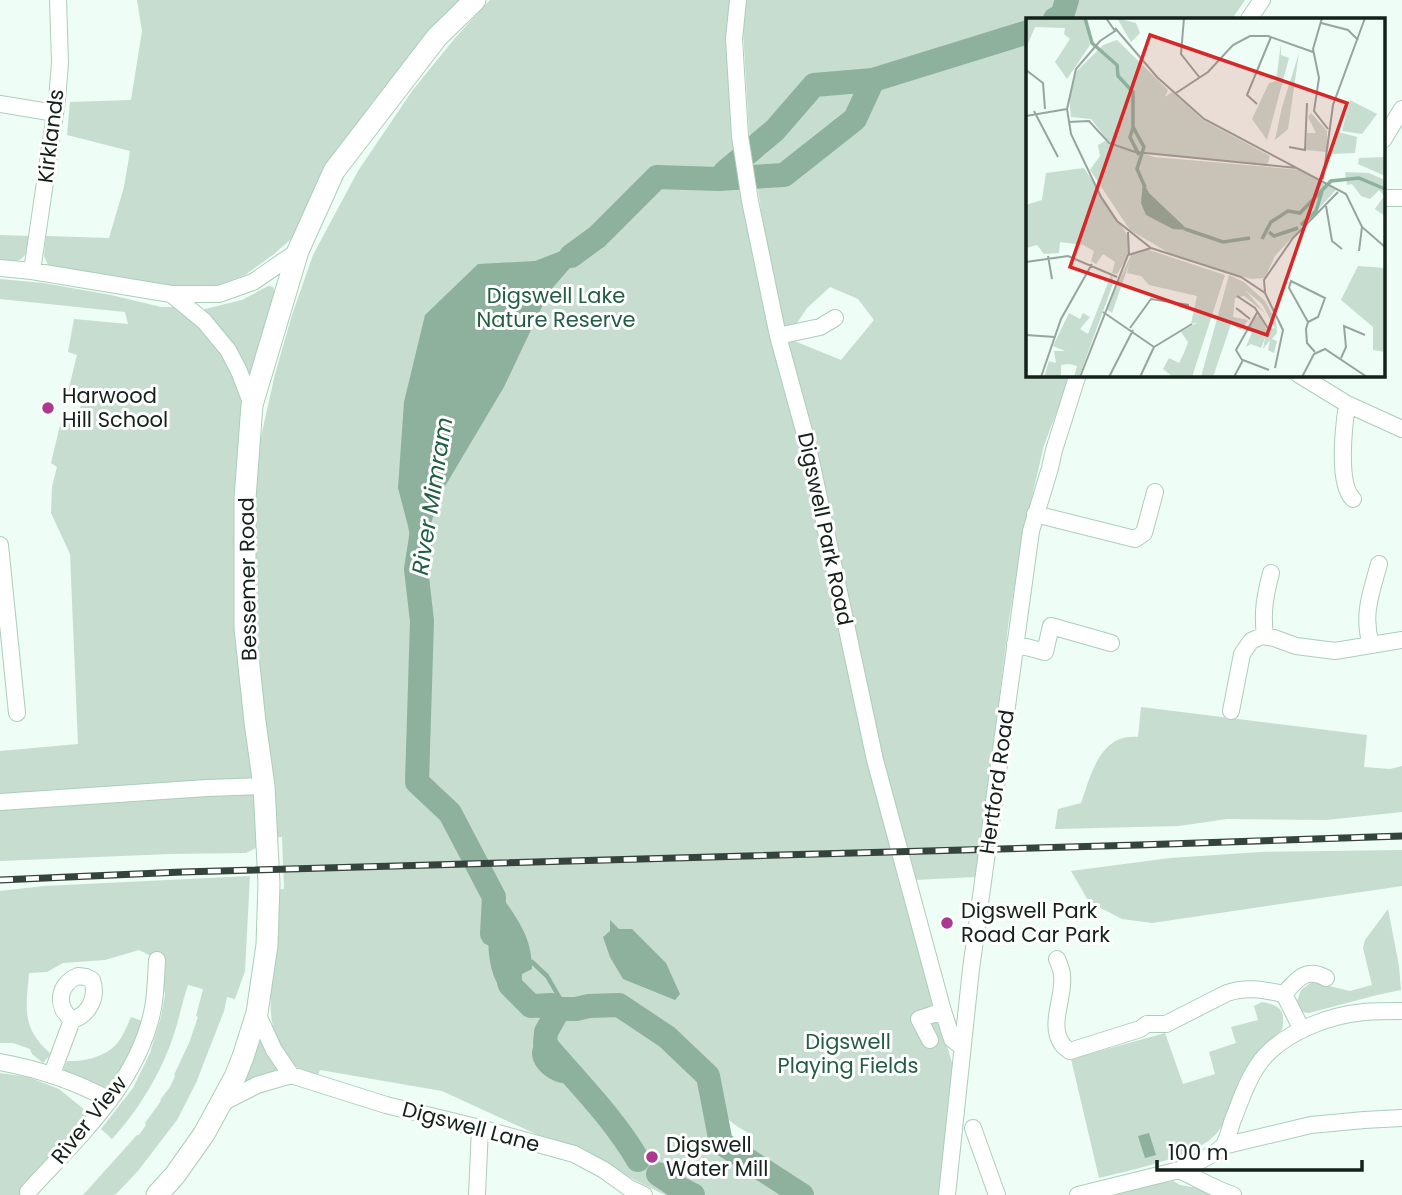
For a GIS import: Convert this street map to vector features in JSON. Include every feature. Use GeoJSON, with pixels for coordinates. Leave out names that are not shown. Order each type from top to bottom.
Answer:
{"type":"FeatureCollection","features":[{"type":"Feature","properties":{"kind":"main road","name":"Bessemer Road"},"geometry":{"type":"LineString","coordinates":[[157,1195],[204,1134],[243,1057],[257,1013],[267,945],[268,884],[264,786],[245,628],[245,498],[253,405],[298,251],[334,171],[437,37],[475,0]]}},
{"type":"Feature","properties":{"kind":"street","name":"Kirklands"},"geometry":{"type":"LineString","coordinates":[[32,271],[60,63],[58,0]]}},
{"type":"Feature","properties":{"kind":"street","name":"Digswell Park Road"},"geometry":{"type":"LineString","coordinates":[[738,0],[734,39],[740,136],[750,201],[778,336],[807,442],[876,760],[918,905],[943,1010],[952,1039],[962,1047]]}},
{"type":"Feature","properties":{"kind":"street"},"geometry":{"type":"LineString","coordinates":[[1250,18],[1262,0]]}},
{"type":"Feature","properties":{"kind":"street"},"geometry":{"type":"LineString","coordinates":[[0,104],[55,113]]}},
{"type":"Feature","properties":{"kind":"street"},"geometry":{"type":"LineString","coordinates":[[1384,138],[1402,109]]}},
{"type":"Feature","properties":{"kind":"street"},"geometry":{"type":"LineString","coordinates":[[1384,198],[1402,198]]}},
{"type":"Feature","properties":{"kind":"street"},"geometry":{"type":"LineString","coordinates":[[0,268],[171,294],[219,294],[253,282],[298,251]]}},
{"type":"Feature","properties":{"kind":"street"},"geometry":{"type":"LineString","coordinates":[[171,294],[204,321],[228,350],[253,405]]}},
{"type":"Feature","properties":{"kind":"street"},"geometry":{"type":"LineString","coordinates":[[778,336],[820,327],[835,318]]}},
{"type":"Feature","properties":{"kind":"street","name":"Hertford Road"},"geometry":{"type":"LineString","coordinates":[[947,1195],[962,1047],[1031,531],[1077,376]]}},
{"type":"Feature","properties":{"kind":"street"},"geometry":{"type":"LineString","coordinates":[[1301,376],[1347,404],[1402,429]]}},
{"type":"Feature","properties":{"kind":"street"},"geometry":{"type":"LineString","coordinates":[[1347,404],[1343,472],[1346,490],[1353,499]]}},
{"type":"Feature","properties":{"kind":"street"},"geometry":{"type":"LineString","coordinates":[[1035,514],[1135,539],[1144,533],[1154,492]]}},
{"type":"Feature","properties":{"kind":"street"},"geometry":{"type":"LineString","coordinates":[[0,545],[8,697],[17,713]]}},
{"type":"Feature","properties":{"kind":"street"},"geometry":{"type":"LineString","coordinates":[[1371,645],[1366,619],[1379,564]]}},
{"type":"Feature","properties":{"kind":"street"},"geometry":{"type":"LineString","coordinates":[[1265,636],[1263,615],[1271,573]]}},
{"type":"Feature","properties":{"kind":"street"},"geometry":{"type":"LineString","coordinates":[[1016,643],[1045,652],[1051,626],[1111,642]]}},
{"type":"Feature","properties":{"kind":"street"},"geometry":{"type":"LineString","coordinates":[[1231,711],[1242,654],[1256,638],[1265,636],[1314,650],[1335,651],[1402,640]]}},
{"type":"Feature","properties":{"kind":"street"},"geometry":{"type":"LineString","coordinates":[[0,802],[264,786]]}},
{"type":"Feature","properties":{"kind":"street"},"geometry":{"type":"LineString","coordinates":[[1057,959],[1062,975],[1057,1031],[1062,1044],[1070,1051],[1137,1030],[1147,1024],[1166,1024],[1237,989],[1257,988],[1284,994]]}},
{"type":"Feature","properties":{"kind":"street","name":"River View"},"geometry":{"type":"LineString","coordinates":[[28,1192],[110,1100],[125,1079],[148,1028],[153,1008],[157,960]]}},
{"type":"Feature","properties":{"kind":"street"},"geometry":{"type":"LineString","coordinates":[[1284,994],[1304,975],[1318,973],[1326,978]]}},
{"type":"Feature","properties":{"kind":"street"},"geometry":{"type":"LineString","coordinates":[[1284,994],[1301,1030]]}},
{"type":"Feature","properties":{"kind":"street"},"geometry":{"type":"LineString","coordinates":[[930,1040],[919,1019],[943,1010]]}},
{"type":"Feature","properties":{"kind":"street"},"geometry":{"type":"LineString","coordinates":[[1223,1146],[1256,1069],[1266,1055],[1283,1041],[1301,1030],[1345,1015],[1402,1011]]}},
{"type":"Feature","properties":{"kind":"street"},"geometry":{"type":"LineString","coordinates":[[222,1103],[257,1085],[291,1075],[274,1050],[257,1013]]}},
{"type":"Feature","properties":{"kind":"street"},"geometry":{"type":"LineString","coordinates":[[52,1074],[72,1020]]}},
{"type":"Feature","properties":{"kind":"street"},"geometry":{"type":"LineString","coordinates":[[0,1062],[52,1074],[84,1086],[110,1100]]}},
{"type":"Feature","properties":{"kind":"street","name":"Digswell Lane"},"geometry":{"type":"LineString","coordinates":[[291,1075],[386,1105],[574,1154],[644,1195]]}},
{"type":"Feature","properties":{"kind":"street"},"geometry":{"type":"LineString","coordinates":[[1079,1195],[1189,1167],[1223,1146],[1311,1125],[1402,1118]]}},
{"type":"Feature","properties":{"kind":"street"},"geometry":{"type":"LineString","coordinates":[[477,1195],[480,1128]]}},
{"type":"Feature","properties":{"kind":"street"},"geometry":{"type":"LineString","coordinates":[[974,1128],[997,1195]]}},
{"type":"Feature","properties":{"kind":"street"},"geometry":{"type":"LineString","coordinates":[[1179,1170],[1217,1190],[1233,1195]]}},
{"type":"Feature","properties":{"kind":"green space"},"geometry":{"type":"Polygon","coordinates":[[[137,0],[472,0],[298,233],[245,275],[216,286],[167,291],[58,270],[48,265],[44,256],[46,236],[109,238],[124,187],[130,151],[67,135],[70,102],[131,100],[142,31],[137,0]]]}},
{"type":"Feature","properties":{"kind":"green space"},"geometry":{"type":"Polygon","coordinates":[[[490,0],[731,0],[753,251],[781,381],[801,450],[882,817],[955,1073],[939,1195],[665,1195],[442,1091],[320,1070],[317,1077],[311,1075],[294,1064],[277,1039],[271,1002],[276,950],[277,890],[284,889],[282,837],[273,838],[250,603],[257,455],[275,374],[313,255],[358,171],[412,91],[490,0]],[[712,1107],[719,1144],[733,1155],[752,1135],[712,1107]]]}},
{"type":"Feature","properties":{"kind":"green space"},"geometry":{"type":"Polygon","coordinates":[[[745,0],[1245,0],[1233,18],[1026,18],[1026,376],[1071,376],[1044,445],[1024,532],[1009,619],[975,877],[915,880],[882,759],[820,473],[773,289],[749,131],[742,13],[745,0]],[[830,287],[807,308],[787,338],[841,360],[874,320],[858,299],[830,287]]]}},
{"type":"Feature","properties":{"kind":"green space"},"geometry":{"type":"Polygon","coordinates":[[[0,235],[31,236],[23,258],[15,262],[0,263],[0,235]]]}},
{"type":"Feature","properties":{"kind":"green space"},"geometry":{"type":"Polygon","coordinates":[[[0,279],[43,283],[161,307],[176,307],[191,317],[215,342],[246,395],[262,845],[246,853],[0,861],[0,798],[57,789],[0,795],[0,751],[78,744],[70,554],[51,513],[52,487],[57,467],[51,463],[61,421],[76,425],[82,400],[67,396],[77,355],[68,352],[74,319],[128,324],[125,312],[0,299],[0,279]]]}},
{"type":"Feature","properties":{"kind":"green space"},"geometry":{"type":"Polygon","coordinates":[[[268,286],[275,291],[250,374],[201,310],[242,300],[268,286]]]}},
{"type":"Feature","properties":{"kind":"green space"},"geometry":{"type":"Polygon","coordinates":[[[1141,707],[1367,735],[1364,767],[1390,769],[1402,766],[1402,812],[1326,820],[1227,819],[1179,826],[1055,829],[1058,809],[1081,803],[1093,769],[1106,749],[1114,742],[1138,737],[1141,707]]]}},
{"type":"Feature","properties":{"kind":"green space"},"geometry":{"type":"Polygon","coordinates":[[[1402,850],[1402,886],[1152,923],[1122,919],[1089,902],[1071,871],[1170,858],[1261,852],[1402,850]]]}},
{"type":"Feature","properties":{"kind":"green space"},"geometry":{"type":"Polygon","coordinates":[[[250,876],[245,971],[235,999],[227,997],[196,1083],[177,1120],[138,1171],[115,1195],[83,1195],[139,1135],[170,1087],[198,1017],[196,1016],[203,989],[188,985],[162,1064],[140,1104],[112,1139],[101,1129],[133,1088],[150,1053],[161,1017],[165,995],[159,960],[139,950],[105,960],[63,963],[47,972],[29,973],[27,1008],[30,1026],[41,1045],[51,1054],[43,1063],[30,1049],[13,1043],[0,1043],[0,891],[44,886],[250,876]]]}},
{"type":"Feature","properties":{"kind":"green space"},"geometry":{"type":"Polygon","coordinates":[[[1388,909],[1401,990],[1309,1013],[1302,1012],[1297,1001],[1301,990],[1312,982],[1350,991],[1372,985],[1363,948],[1365,940],[1388,909]]]}},
{"type":"Feature","properties":{"kind":"green space"},"geometry":{"type":"Polygon","coordinates":[[[1262,1002],[1280,1009],[1283,1016],[1282,1029],[1260,1049],[1248,1065],[1225,1120],[1213,1137],[1175,1157],[1099,1178],[1071,1059],[1165,1033],[1183,1084],[1215,1074],[1209,1052],[1236,1043],[1231,1027],[1258,1020],[1254,1006],[1262,1002]]]}},
{"type":"Feature","properties":{"kind":"green space"},"geometry":{"type":"Polygon","coordinates":[[[131,1017],[145,1022],[117,1083],[107,1089],[99,1089],[63,1070],[67,1061],[90,1059],[111,1049],[121,1038],[131,1017]]]}},
{"type":"Feature","properties":{"kind":"green space"},"geometry":{"type":"Polygon","coordinates":[[[259,1041],[262,1041],[279,1068],[277,1073],[245,1083],[244,1081],[259,1041]]]}},
{"type":"Feature","properties":{"kind":"green space"},"geometry":{"type":"Polygon","coordinates":[[[0,1073],[28,1077],[59,1089],[91,1115],[33,1195],[0,1195],[0,1073]]]}},
{"type":"Feature","properties":{"kind":"green space"},"geometry":{"type":"Polygon","coordinates":[[[1174,1181],[1180,1185],[1222,1195],[1100,1195],[1147,1185],[1174,1181]]]}},
{"type":"Feature","properties":{"kind":"water"},"geometry":{"type":"Polygon","coordinates":[[[597,237],[549,292],[504,387],[441,493],[416,569],[398,488],[404,402],[425,315],[478,264],[535,261],[597,237]]]}},
{"type":"Feature","properties":{"kind":"water"},"geometry":{"type":"Polygon","coordinates":[[[505,901],[528,941],[532,969],[522,974],[522,979],[524,991],[532,1007],[512,1000],[496,981],[492,970],[488,945],[488,907],[494,902],[505,901]]]}},
{"type":"Feature","properties":{"kind":"water"},"geometry":{"type":"Polygon","coordinates":[[[610,920],[619,929],[632,929],[666,963],[680,994],[675,1000],[623,979],[610,957],[603,937],[610,931],[610,920]]]}},
{"type":"Feature","properties":{"kind":"water"},"geometry":{"type":"Polygon","coordinates":[[[540,1032],[546,1032],[547,1039],[583,1079],[579,1083],[557,1082],[538,1069],[532,1053],[540,1032]]]}},
{"type":"Feature","properties":{"kind":"water"},"geometry":{"type":"Polygon","coordinates":[[[1149,1133],[1156,1155],[1145,1158],[1138,1136],[1149,1133]]]}},
{"type":"Feature","properties":{"kind":"waterway","name":"River Mimram"},"geometry":{"type":"LineString","coordinates":[[1057,18],[1062,16],[1067,0]]}},
{"type":"Feature","properties":{"kind":"waterway","name":"River Mimram"},"geometry":{"type":"LineString","coordinates":[[571,256],[597,237],[657,177],[718,179],[784,175],[855,119],[873,80],[1026,33]]}},
{"type":"Feature","properties":{"kind":"waterway"},"geometry":{"type":"LineString","coordinates":[[725,172],[775,130],[814,85],[873,80]]}},
{"type":"Feature","properties":{"kind":"waterway","name":"River Mimram"},"geometry":{"type":"LineString","coordinates":[[421,537],[416,569],[422,621],[417,782],[450,813],[494,897],[492,934]]}},
{"type":"Feature","properties":{"kind":"waterway"},"geometry":{"type":"LineString","coordinates":[[532,962],[547,976],[562,1002],[559,1009]]}},
{"type":"Feature","properties":{"kind":"waterway","name":"River Mimram"},"geometry":{"type":"LineString","coordinates":[[509,982],[531,1006],[552,1005],[559,1009],[576,1009],[619,1005],[667,1037],[708,1076],[721,1143],[802,1195]]}},
{"type":"Feature","properties":{"kind":"waterway","name":"River Mimram"},"geometry":{"type":"LineString","coordinates":[[559,1009],[546,1032],[545,1044],[606,1114],[638,1160]]}},
{"type":"Feature","properties":{"kind":"waterway","name":"River Mimram"},"geometry":{"type":"LineString","coordinates":[[658,1174],[693,1195]]}},
{"type":"Feature","properties":{"kind":"railway"},"geometry":{"type":"LineString","coordinates":[[0,880],[182,872],[1402,836]]}},
{"type":"Feature","properties":{"kind":"place","name":"Harwood Hill School"},"geometry":{"type":"Point","coordinates":[48,408]}},
{"type":"Feature","properties":{"kind":"place","name":"Digswell Park Road Car Park"},"geometry":{"type":"Point","coordinates":[947,923]}},
{"type":"Feature","properties":{"kind":"place","name":"Digswell Water Mill"},"geometry":{"type":"Point","coordinates":[652,1157]}},
{"type":"Feature","properties":{"kind":"park label","name":"Digswell Lake Nature Reserve"},"geometry":{"type":"Point","coordinates":[556,308]}},
{"type":"Feature","properties":{"kind":"park label","name":"Digswell Playing Fields"},"geometry":{"type":"Point","coordinates":[848,1054]}}]}
